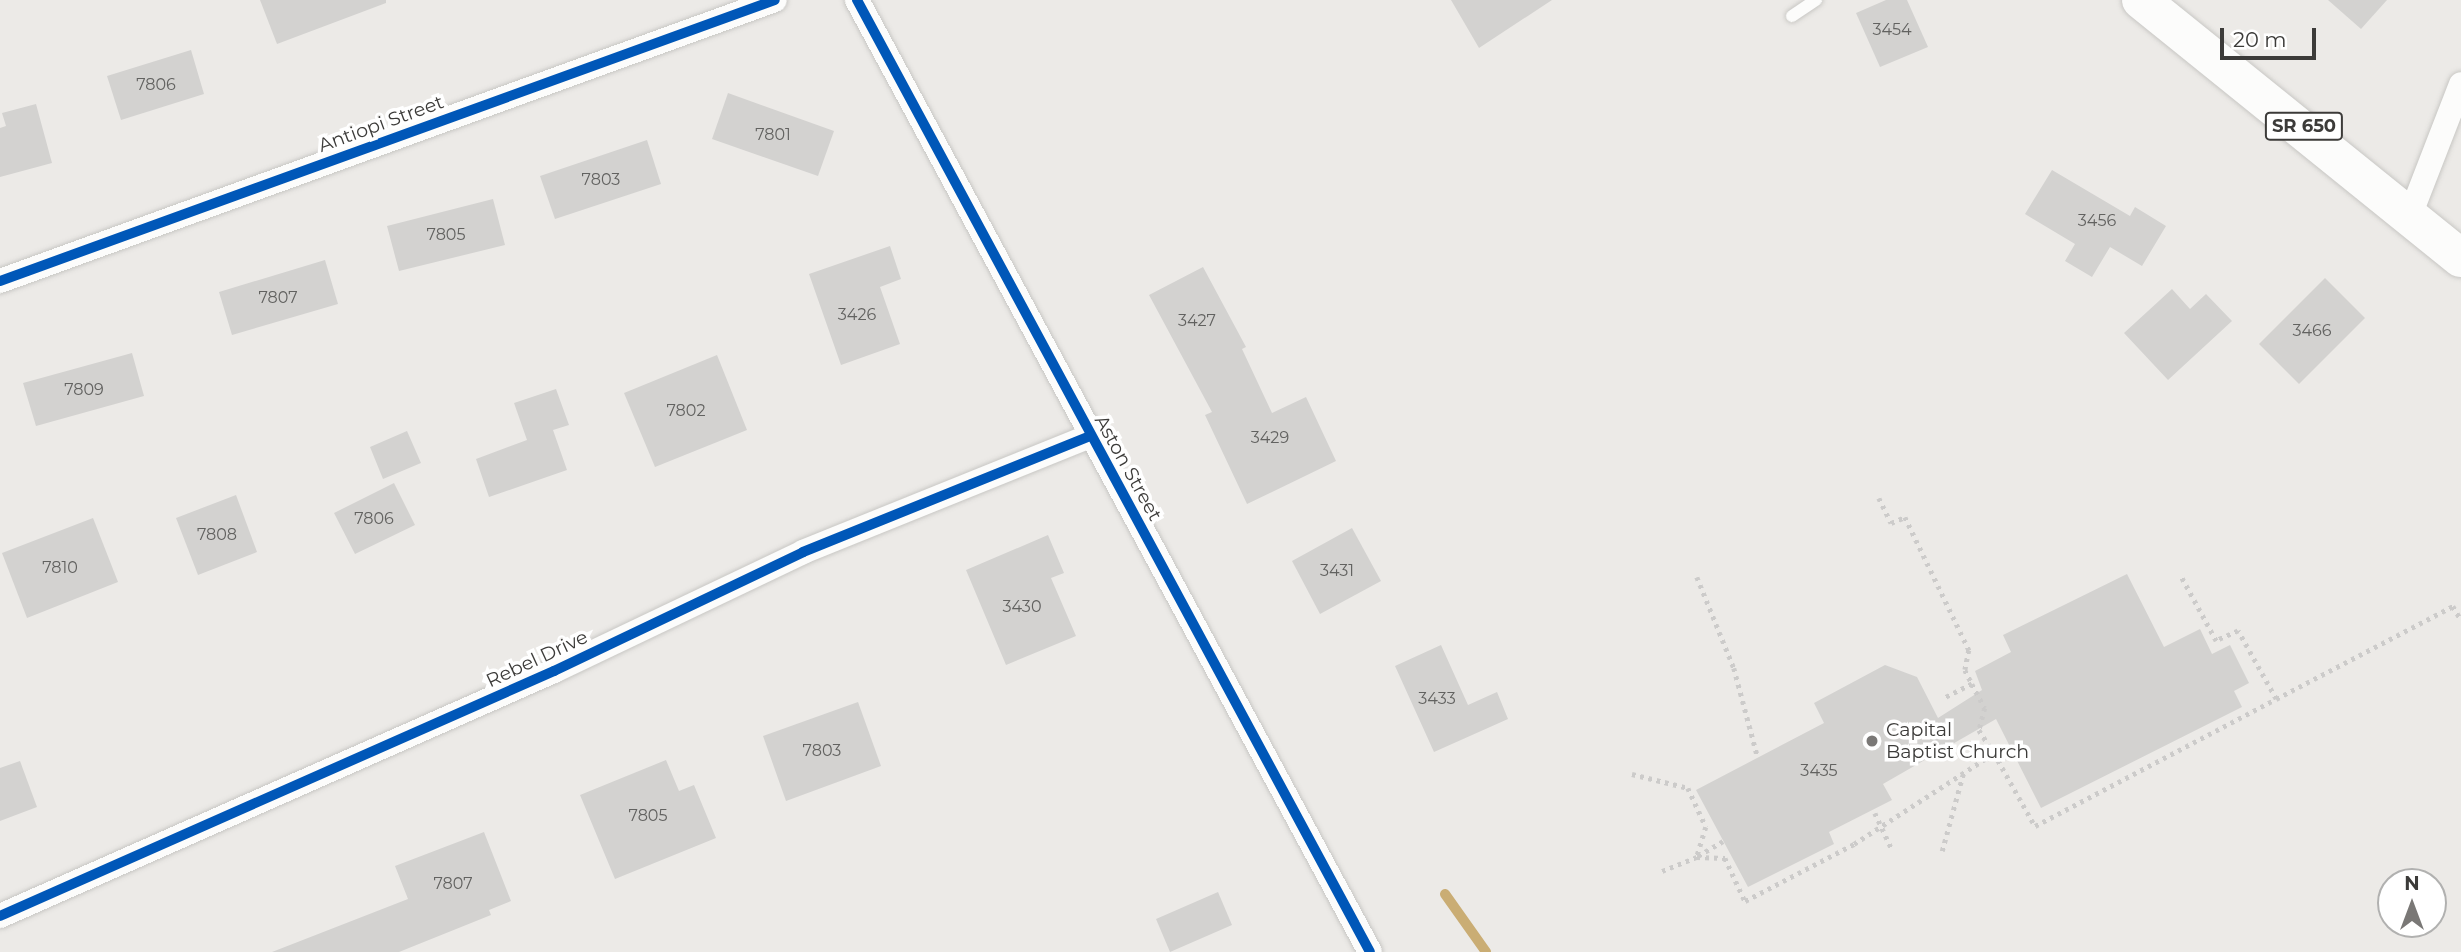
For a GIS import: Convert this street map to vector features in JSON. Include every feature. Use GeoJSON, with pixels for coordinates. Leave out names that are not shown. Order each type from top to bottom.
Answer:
{"type":"FeatureCollection","features":[{"type":"Feature","properties":{"kind":"main road","name":"SR 650"},"geometry":{"type":"LineString","coordinates":[[2141,0],[2411,213],[2461,258]]}},
{"type":"Feature","properties":{"kind":"street","name":"Antiopi Street"},"geometry":{"type":"LineString","coordinates":[[0,281],[775,0]]}},
{"type":"Feature","properties":{"kind":"street","name":"Aston Street"},"geometry":{"type":"LineString","coordinates":[[857,0],[1370,952]]}},
{"type":"Feature","properties":{"kind":"street"},"geometry":{"type":"LineString","coordinates":[[2411,213],[2461,84]]}},
{"type":"Feature","properties":{"kind":"street","name":"Rebel Drive"},"geometry":{"type":"LineString","coordinates":[[0,916],[554,671],[803,552],[1090,436]]}},
{"type":"Feature","properties":{"kind":"lane"},"geometry":{"type":"LineString","coordinates":[[1791,16],[1816,0]]}},
{"type":"Feature","properties":{"kind":"path"},"geometry":{"type":"LineString","coordinates":[[1879,499],[1891,523],[1905,517],[1969,650],[1965,670],[1986,708],[1979,730],[2035,826],[2453,606],[2461,620]]}},
{"type":"Feature","properties":{"kind":"path"},"geometry":{"type":"LineString","coordinates":[[2180,575],[2216,641],[2238,631],[2276,699]]}},
{"type":"Feature","properties":{"kind":"path"},"geometry":{"type":"LineString","coordinates":[[1697,577],[1734,668],[1758,758]]}},
{"type":"Feature","properties":{"kind":"path"},"geometry":{"type":"LineString","coordinates":[[1945,698],[1972,684]]}},
{"type":"Feature","properties":{"kind":"path"},"geometry":{"type":"LineString","coordinates":[[1697,857],[1725,858],[1745,901],[1882,826],[1994,753]]}},
{"type":"Feature","properties":{"kind":"path"},"geometry":{"type":"LineString","coordinates":[[1942,851],[1963,773]]}},
{"type":"Feature","properties":{"kind":"path"},"geometry":{"type":"LineString","coordinates":[[1632,775],[1688,789],[1706,827],[1697,857]]}},
{"type":"Feature","properties":{"kind":"path"},"geometry":{"type":"LineString","coordinates":[[1875,813],[1891,848]]}},
{"type":"Feature","properties":{"kind":"path"},"geometry":{"type":"LineString","coordinates":[[1662,871],[1697,857],[1723,841]]}},
{"type":"Feature","properties":{"kind":"building"},"geometry":{"type":"Polygon","coordinates":[[[260,0],[386,0],[386,3],[277,44],[260,0]]]}},
{"type":"Feature","properties":{"kind":"building"},"geometry":{"type":"Polygon","coordinates":[[[1451,0],[1552,0],[1479,48],[1451,0]]]}},
{"type":"Feature","properties":{"kind":"building"},"geometry":{"type":"Polygon","coordinates":[[[1886,0],[1907,0],[1928,47],[1880,67],[1856,13],[1886,0]]]}},
{"type":"Feature","properties":{"kind":"building"},"geometry":{"type":"Polygon","coordinates":[[[2328,0],[2387,0],[2361,29],[2328,0]]]}},
{"type":"Feature","properties":{"kind":"building"},"geometry":{"type":"Polygon","coordinates":[[[191,50],[204,94],[121,120],[107,76],[191,50]]]}},
{"type":"Feature","properties":{"kind":"building"},"geometry":{"type":"Polygon","coordinates":[[[728,93],[834,131],[818,176],[712,139],[728,93]]]}},
{"type":"Feature","properties":{"kind":"building"},"geometry":{"type":"Polygon","coordinates":[[[36,104],[52,163],[0,177],[0,128],[6,126],[2,113],[36,104]]]}},
{"type":"Feature","properties":{"kind":"building"},"geometry":{"type":"Polygon","coordinates":[[[647,140],[661,184],[555,219],[540,176],[647,140]]]}},
{"type":"Feature","properties":{"kind":"building"},"geometry":{"type":"Polygon","coordinates":[[[2052,170],[2130,216],[2135,207],[2166,226],[2142,266],[2110,247],[2092,277],[2065,261],[2075,244],[2025,214],[2052,170]]]}},
{"type":"Feature","properties":{"kind":"building"},"geometry":{"type":"Polygon","coordinates":[[[493,199],[505,245],[399,271],[387,226],[493,199]]]}},
{"type":"Feature","properties":{"kind":"building"},"geometry":{"type":"Polygon","coordinates":[[[890,246],[901,279],[880,287],[900,344],[841,365],[809,274],[890,246]]]}},
{"type":"Feature","properties":{"kind":"building"},"geometry":{"type":"Polygon","coordinates":[[[325,260],[338,304],[232,335],[219,292],[325,260]]]}},
{"type":"Feature","properties":{"kind":"building"},"geometry":{"type":"Polygon","coordinates":[[[1203,267],[1246,347],[1242,349],[1272,413],[1306,397],[1336,461],[1247,504],[1205,415],[1212,412],[1149,295],[1203,267]]]}},
{"type":"Feature","properties":{"kind":"building"},"geometry":{"type":"Polygon","coordinates":[[[2325,278],[2365,318],[2299,384],[2259,344],[2325,278]]]}},
{"type":"Feature","properties":{"kind":"building"},"geometry":{"type":"Polygon","coordinates":[[[2172,289],[2190,309],[2206,294],[2232,321],[2168,380],[2124,333],[2172,289]]]}},
{"type":"Feature","properties":{"kind":"building"},"geometry":{"type":"Polygon","coordinates":[[[132,353],[144,396],[36,426],[23,383],[132,353]]]}},
{"type":"Feature","properties":{"kind":"building"},"geometry":{"type":"Polygon","coordinates":[[[717,355],[747,430],[655,467],[624,393],[717,355]]]}},
{"type":"Feature","properties":{"kind":"building"},"geometry":{"type":"Polygon","coordinates":[[[556,389],[569,425],[553,430],[567,470],[489,497],[476,459],[527,440],[514,403],[556,389]]]}},
{"type":"Feature","properties":{"kind":"building"},"geometry":{"type":"Polygon","coordinates":[[[407,431],[421,463],[383,479],[370,447],[407,431]]]}},
{"type":"Feature","properties":{"kind":"building"},"geometry":{"type":"Polygon","coordinates":[[[394,483],[415,525],[355,554],[334,513],[394,483]]]}},
{"type":"Feature","properties":{"kind":"building"},"geometry":{"type":"Polygon","coordinates":[[[236,495],[257,552],[198,575],[176,518],[236,495]]]}},
{"type":"Feature","properties":{"kind":"building"},"geometry":{"type":"Polygon","coordinates":[[[93,518],[118,582],[27,618],[2,553],[93,518]]]}},
{"type":"Feature","properties":{"kind":"building"},"geometry":{"type":"Polygon","coordinates":[[[1352,528],[1381,581],[1320,614],[1292,561],[1352,528]]]}},
{"type":"Feature","properties":{"kind":"building"},"geometry":{"type":"Polygon","coordinates":[[[1048,535],[1064,573],[1051,578],[1076,636],[1006,665],[966,570],[1048,535]]]}},
{"type":"Feature","properties":{"kind":"building"},"geometry":{"type":"Polygon","coordinates":[[[2127,574],[2164,647],[2200,629],[2212,654],[2230,645],[2249,683],[2234,691],[2242,707],[2041,808],[1996,719],[1883,784],[1892,800],[1829,832],[1834,844],[1748,887],[1696,790],[1824,723],[1814,703],[1885,665],[1917,677],[1938,718],[1982,690],[1975,671],[2011,652],[2003,635],[2127,574]]]}},
{"type":"Feature","properties":{"kind":"building"},"geometry":{"type":"Polygon","coordinates":[[[1441,645],[1468,705],[1497,692],[1508,719],[1434,752],[1395,666],[1441,645]]]}},
{"type":"Feature","properties":{"kind":"building"},"geometry":{"type":"Polygon","coordinates":[[[858,702],[881,766],[786,801],[763,736],[858,702]]]}},
{"type":"Feature","properties":{"kind":"building"},"geometry":{"type":"Polygon","coordinates":[[[666,760],[679,791],[694,785],[716,838],[615,879],[580,795],[666,760]]]}},
{"type":"Feature","properties":{"kind":"building"},"geometry":{"type":"Polygon","coordinates":[[[20,761],[37,807],[0,821],[0,768],[20,761]]]}},
{"type":"Feature","properties":{"kind":"building"},"geometry":{"type":"Polygon","coordinates":[[[484,832],[511,901],[489,910],[491,915],[399,952],[272,952],[408,899],[395,866],[484,832]]]}},
{"type":"Feature","properties":{"kind":"building"},"geometry":{"type":"Polygon","coordinates":[[[1218,892],[1232,925],[1170,952],[1156,919],[1218,892]]]}},
{"type":"Feature","properties":{"kind":"waterway"},"geometry":{"type":"LineString","coordinates":[[1445,894],[1486,952]]}},
{"type":"Feature","properties":{"kind":"cycle path"},"geometry":{"type":"LineString","coordinates":[[0,281],[775,0]]}},
{"type":"Feature","properties":{"kind":"cycle path"},"geometry":{"type":"LineString","coordinates":[[857,0],[1370,952]]}},
{"type":"Feature","properties":{"kind":"cycle path"},"geometry":{"type":"LineString","coordinates":[[0,916],[554,671],[803,552],[1090,436]]}},
{"type":"Feature","properties":{"kind":"place","name":"Capital Baptist Church"},"geometry":{"type":"Point","coordinates":[1872,741]}}]}
